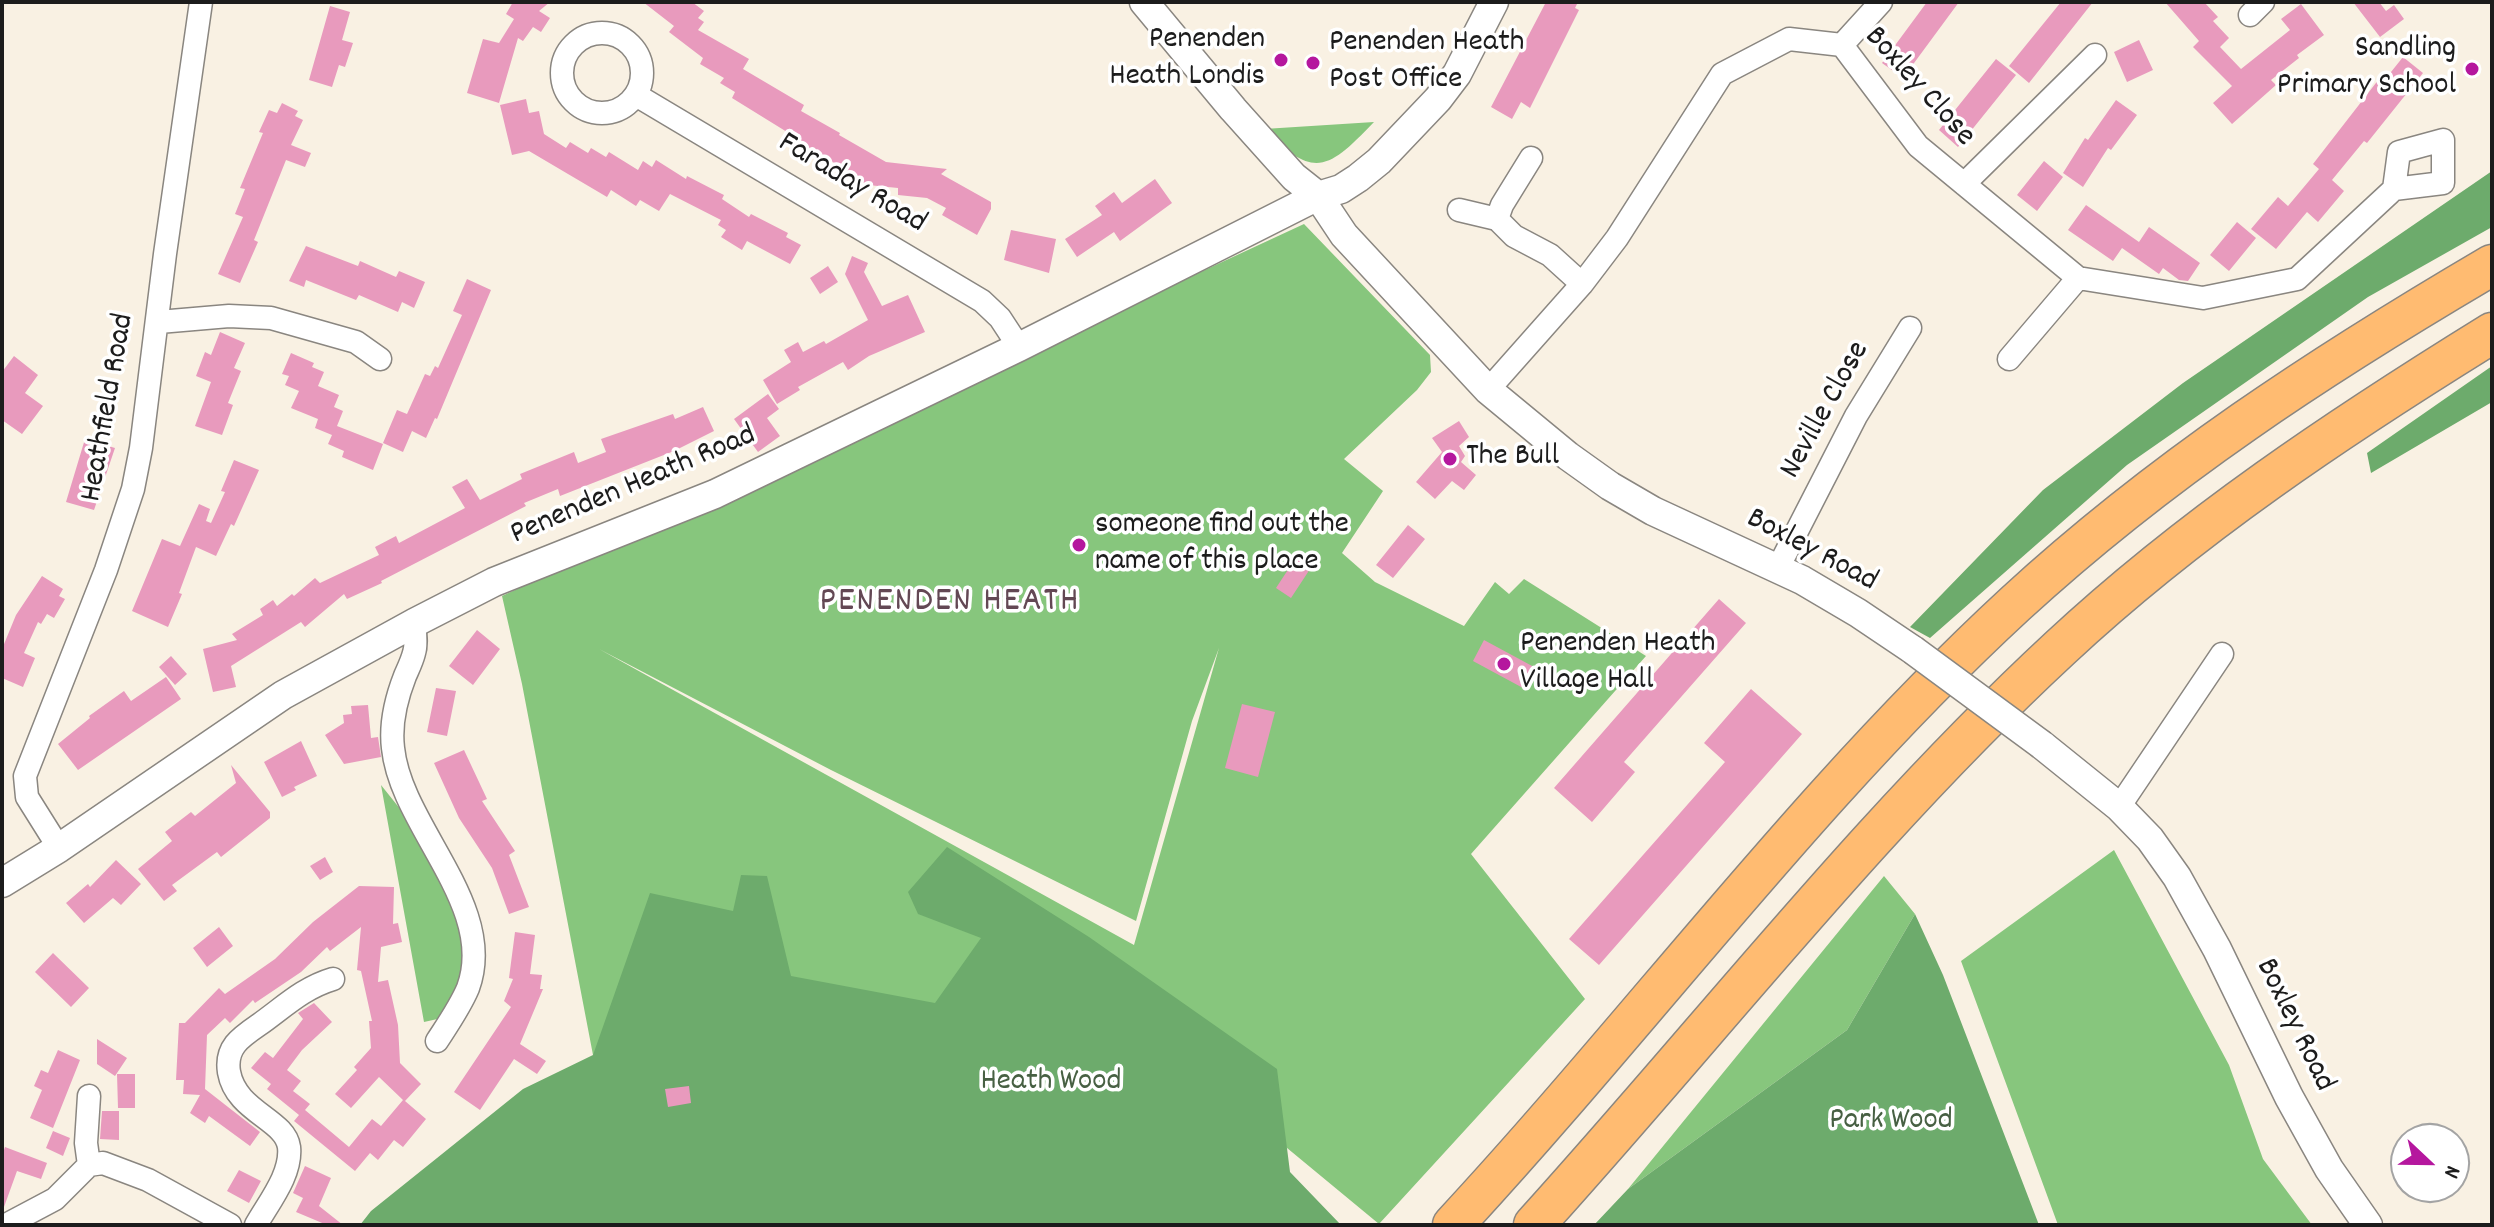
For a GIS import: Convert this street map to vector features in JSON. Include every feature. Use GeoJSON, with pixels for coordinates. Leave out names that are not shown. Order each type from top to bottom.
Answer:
{"type":"FeatureCollection","features":[{"type":"Feature","properties":{"kind":"highway"},"geometry":{"type":"LineString","coordinates":[[1453,1225],[1535,1135],[1878,739],[2016,603],[2178,467],[2285,391],[2492,265]]}},
{"type":"Feature","properties":{"kind":"highway"},"geometry":{"type":"LineString","coordinates":[[1534,1225],[1854,859],[1952,754],[2062,646],[2151,569],[2251,491],[2375,406],[2492,333]]}},
{"type":"Feature","properties":{"kind":"street","name":"Heathfield Road"},"geometry":{"type":"LineString","coordinates":[[59,848],[27,797],[25,776],[126,513],[141,448],[201,2]]}},
{"type":"Feature","properties":{"kind":"street","name":"Boxley Road"},"geometry":{"type":"LineString","coordinates":[[1144,2],[1233,109],[1294,177],[1318,196],[1344,235],[1488,390],[1610,486],[1653,511],[1778,568],[1858,613],[2042,745],[2119,807],[2150,839],[2184,888],[2289,1097],[2329,1169],[2368,1225]]}},
{"type":"Feature","properties":{"kind":"street","name":"Penenden Heath Road"},"geometry":{"type":"LineString","coordinates":[[2,883],[59,848],[283,695],[414,623],[494,582],[715,494],[1019,347],[1318,196],[1341,189],[1379,161],[1431,107],[1457,74],[1494,2]]}},
{"type":"Feature","properties":{"kind":"street"},"geometry":{"type":"LineString","coordinates":[[1842,45],[1881,2]]}},
{"type":"Feature","properties":{"kind":"street","name":"Boxley Close"},"geometry":{"type":"LineString","coordinates":[[1488,390],[1582,284],[1617,238],[1722,74],[1789,39],[1842,45],[1918,146],[2078,278]]}},
{"type":"Feature","properties":{"kind":"street"},"geometry":{"type":"LineString","coordinates":[[1964,184],[2095,55]]}},
{"type":"Feature","properties":{"kind":"street","name":"Faraday Road"},"geometry":{"type":"LineString","coordinates":[[636,95],[982,301],[1000,318],[1019,347]]}},
{"type":"Feature","properties":{"kind":"street"},"geometry":{"type":"LineString","coordinates":[[1497,219],[1502,205],[1531,158]]}},
{"type":"Feature","properties":{"kind":"street"},"geometry":{"type":"LineString","coordinates":[[2009,359],[2078,278],[2203,298],[2297,279],[2394,189]]}},
{"type":"Feature","properties":{"kind":"street"},"geometry":{"type":"LineString","coordinates":[[1459,210],[1497,219],[1514,236],[1550,255],[1582,284]]}},
{"type":"Feature","properties":{"kind":"street"},"geometry":{"type":"LineString","coordinates":[[159,322],[238,315],[271,318],[356,342],[380,359]]}},
{"type":"Feature","properties":{"kind":"street","name":"Neville Close"},"geometry":{"type":"LineString","coordinates":[[1778,568],[1856,416],[1910,328]]}},
{"type":"Feature","properties":{"kind":"street"},"geometry":{"type":"LineString","coordinates":[[414,623],[414,653],[395,701],[393,748],[400,784],[450,876],[470,928],[473,949],[468,988],[437,1041]]}},
{"type":"Feature","properties":{"kind":"street"},"geometry":{"type":"LineString","coordinates":[[2119,807],[2222,654]]}},
{"type":"Feature","properties":{"kind":"street"},"geometry":{"type":"LineString","coordinates":[[256,1225],[285,1173],[289,1147],[283,1133],[239,1097],[229,1071],[231,1049],[242,1036],[300,993],[333,979]]}},
{"type":"Feature","properties":{"kind":"street"},"geometry":{"type":"LineString","coordinates":[[89,1096],[86,1143],[89,1165]]}},
{"type":"Feature","properties":{"kind":"street"},"geometry":{"type":"LineString","coordinates":[[6,1225],[55,1199],[89,1165],[103,1163],[116,1166],[230,1225]]}},
{"type":"Feature","properties":{"kind":"green space"},"geometry":{"type":"Polygon","coordinates":[[[1374,122],[1344,151],[1320,163],[1296,156],[1264,129],[1374,122]]]}},
{"type":"Feature","properties":{"kind":"green space"},"geometry":{"type":"Polygon","coordinates":[[[2492,171],[2492,227],[2368,297],[2127,465],[1930,638],[1910,627],[2043,490],[2183,383],[2492,171]]]}},
{"type":"Feature","properties":{"kind":"green space"},"geometry":{"type":"Polygon","coordinates":[[[1304,224],[1430,355],[1431,372],[1417,390],[1344,459],[1383,491],[1342,553],[1375,582],[1464,626],[1495,582],[1509,594],[1524,579],[1646,656],[1471,854],[1585,999],[1379,1224],[1131,1019],[593,1055],[522,684],[502,596],[1304,224]],[[1219,648],[1192,721],[1136,921],[831,770],[599,649],[1134,945],[1219,648]]]}},
{"type":"Feature","properties":{"kind":"green space"},"geometry":{"type":"Polygon","coordinates":[[[2492,366],[2492,402],[2371,473],[2367,453],[2492,366]]]}},
{"type":"Feature","properties":{"kind":"green space"},"geometry":{"type":"Polygon","coordinates":[[[381,785],[405,815],[459,914],[464,972],[442,1018],[424,1022],[381,785]]]}},
{"type":"Feature","properties":{"kind":"green space","name":"Heath Wood"},"geometry":{"type":"Polygon","coordinates":[[[947,847],[1089,937],[1277,1069],[1290,1172],[1341,1225],[360,1225],[371,1211],[523,1089],[593,1055],[650,893],[733,911],[741,875],[767,876],[791,976],[935,1003],[981,938],[918,914],[908,892],[947,847]]]}},
{"type":"Feature","properties":{"kind":"green space"},"geometry":{"type":"Polygon","coordinates":[[[2114,850],[2229,1065],[2263,1159],[2312,1225],[2058,1225],[1961,961],[2114,850]]]}},
{"type":"Feature","properties":{"kind":"green space"},"geometry":{"type":"Polygon","coordinates":[[[1884,876],[1915,914],[1847,1030],[1628,1189],[1884,876]]]}},
{"type":"Feature","properties":{"kind":"green space","name":"Park Wood"},"geometry":{"type":"Polygon","coordinates":[[[1915,914],[1943,975],[2039,1225],[1594,1225],[1628,1189],[1847,1030],[1915,914]]]}},
{"type":"Feature","properties":{"kind":"building"},"geometry":{"type":"Polygon","coordinates":[[[513,2],[550,2],[539,11],[550,18],[541,32],[533,27],[523,41],[518,38],[499,103],[467,93],[483,39],[499,43],[514,19],[506,14],[513,2]]]}},
{"type":"Feature","properties":{"kind":"building"},"geometry":{"type":"Polygon","coordinates":[[[643,2],[692,2],[704,11],[698,18],[704,22],[698,30],[749,59],[743,69],[804,105],[801,111],[886,162],[947,169],[941,174],[991,202],[991,209],[977,235],[942,215],[946,208],[927,198],[898,195],[898,188],[868,185],[843,174],[845,169],[807,148],[808,145],[732,98],[735,92],[720,83],[724,78],[700,64],[703,58],[669,32],[674,26],[643,2]]]}},
{"type":"Feature","properties":{"kind":"building"},"geometry":{"type":"Polygon","coordinates":[[[1546,2],[1578,2],[1575,8],[1579,10],[1530,108],[1521,102],[1512,119],[1491,107],[1546,2]]]}},
{"type":"Feature","properties":{"kind":"building"},"geometry":{"type":"Polygon","coordinates":[[[1927,2],[1959,2],[1903,78],[1882,63],[1927,2]]]}},
{"type":"Feature","properties":{"kind":"building"},"geometry":{"type":"Polygon","coordinates":[[[2061,2],[2093,2],[2029,83],[2009,66],[2061,2]]]}},
{"type":"Feature","properties":{"kind":"building"},"geometry":{"type":"Polygon","coordinates":[[[2165,2],[2204,2],[2218,17],[2213,21],[2229,38],[2220,47],[2241,69],[2290,30],[2281,19],[2301,4],[2324,35],[2271,80],[2276,85],[2232,124],[2213,103],[2232,86],[2193,47],[2199,41],[2165,2]]]}},
{"type":"Feature","properties":{"kind":"building"},"geometry":{"type":"Polygon","coordinates":[[[2353,2],[2379,2],[2386,11],[2394,5],[2404,19],[2380,37],[2353,2]]]}},
{"type":"Feature","properties":{"kind":"building"},"geometry":{"type":"Polygon","coordinates":[[[330,6],[350,12],[342,40],[353,43],[345,67],[339,65],[332,87],[309,80],[330,6]]]}},
{"type":"Feature","properties":{"kind":"building"},"geometry":{"type":"Polygon","coordinates":[[[2139,40],[2153,70],[2127,82],[2114,52],[2139,40]]]}},
{"type":"Feature","properties":{"kind":"building"},"geometry":{"type":"Polygon","coordinates":[[[2403,57],[2423,73],[2367,143],[2364,141],[2332,180],[2344,191],[2318,222],[2307,212],[2276,249],[2251,229],[2278,197],[2288,206],[2319,169],[2313,164],[2379,79],[2383,82],[2403,57]]]}},
{"type":"Feature","properties":{"kind":"building"},"geometry":{"type":"Polygon","coordinates":[[[1996,59],[2016,75],[1958,147],[1939,130],[1996,59]]]}},
{"type":"Feature","properties":{"kind":"building"},"geometry":{"type":"Polygon","coordinates":[[[526,99],[529,113],[539,111],[544,134],[566,148],[570,142],[588,153],[591,148],[606,157],[609,152],[638,170],[643,161],[652,167],[656,160],[686,179],[687,176],[724,195],[722,199],[749,217],[751,214],[788,233],[786,237],[801,245],[790,264],[747,241],[742,250],[721,237],[726,230],[718,225],[721,220],[670,194],[659,211],[640,200],[636,206],[611,190],[607,197],[529,151],[512,155],[500,105],[526,99]]]}},
{"type":"Feature","properties":{"kind":"building"},"geometry":{"type":"Polygon","coordinates":[[[2116,100],[2137,115],[2111,150],[2108,148],[2083,187],[2063,173],[2085,138],[2088,140],[2116,100]]]}},
{"type":"Feature","properties":{"kind":"building"},"geometry":{"type":"Polygon","coordinates":[[[282,103],[298,111],[295,116],[303,120],[291,145],[311,153],[305,167],[286,160],[254,240],[258,242],[240,283],[218,274],[243,217],[235,214],[245,189],[240,188],[263,133],[259,132],[269,110],[277,113],[282,103]]]}},
{"type":"Feature","properties":{"kind":"building"},"geometry":{"type":"Polygon","coordinates":[[[2044,161],[2063,177],[2037,211],[2017,195],[2044,161]]]}},
{"type":"Feature","properties":{"kind":"building"},"geometry":{"type":"Polygon","coordinates":[[[1155,179],[1172,203],[1120,241],[1114,232],[1077,257],[1065,239],[1102,215],[1095,206],[1114,192],[1122,203],[1155,179]]]}},
{"type":"Feature","properties":{"kind":"building"},"geometry":{"type":"Polygon","coordinates":[[[2086,205],[2139,242],[2149,227],[2200,263],[2188,281],[2179,280],[2163,268],[2159,274],[2122,248],[2113,261],[2068,230],[2086,205]]]}},
{"type":"Feature","properties":{"kind":"building"},"geometry":{"type":"Polygon","coordinates":[[[2237,222],[2256,238],[2229,271],[2210,255],[2237,222]]]}},
{"type":"Feature","properties":{"kind":"building"},"geometry":{"type":"Polygon","coordinates":[[[1011,230],[1056,239],[1049,273],[1004,260],[1011,230]]]}},
{"type":"Feature","properties":{"kind":"building"},"geometry":{"type":"Polygon","coordinates":[[[306,246],[358,266],[360,261],[396,277],[399,271],[425,282],[414,308],[402,302],[398,312],[359,295],[356,300],[306,280],[304,287],[289,281],[306,246]]]}},
{"type":"Feature","properties":{"kind":"building"},"geometry":{"type":"Polygon","coordinates":[[[852,256],[868,263],[864,272],[882,306],[908,295],[925,332],[869,356],[848,370],[843,362],[798,387],[800,390],[777,404],[763,380],[791,362],[784,350],[798,342],[803,352],[824,341],[826,344],[868,320],[845,274],[852,256]]]}},
{"type":"Feature","properties":{"kind":"building"},"geometry":{"type":"Polygon","coordinates":[[[828,266],[838,282],[820,294],[810,278],[828,266]]]}},
{"type":"Feature","properties":{"kind":"building"},"geometry":{"type":"Polygon","coordinates":[[[467,279],[491,290],[437,419],[426,438],[412,431],[403,452],[383,443],[397,410],[407,414],[425,374],[430,376],[435,366],[438,368],[462,315],[453,311],[467,279]]]}},
{"type":"Feature","properties":{"kind":"building"},"geometry":{"type":"Polygon","coordinates":[[[220,332],[245,343],[234,368],[241,371],[228,403],[233,405],[222,435],[195,426],[211,382],[196,376],[205,352],[211,355],[220,332]]]}},
{"type":"Feature","properties":{"kind":"building"},"geometry":{"type":"Polygon","coordinates":[[[291,353],[314,363],[312,367],[324,372],[318,386],[339,395],[334,407],[343,411],[337,426],[383,444],[373,470],[342,457],[344,451],[328,444],[332,435],[315,428],[318,419],[291,408],[299,391],[285,385],[289,376],[282,374],[291,353]]]}},
{"type":"Feature","properties":{"kind":"building"},"geometry":{"type":"Polygon","coordinates":[[[14,356],[38,375],[25,393],[43,406],[22,434],[2,420],[2,372],[14,356]]]}},
{"type":"Feature","properties":{"kind":"building"},"geometry":{"type":"Polygon","coordinates":[[[768,394],[779,409],[767,418],[780,436],[758,452],[734,419],[768,394]]]}},
{"type":"Feature","properties":{"kind":"building"},"geometry":{"type":"Polygon","coordinates":[[[703,407],[714,431],[674,451],[560,496],[558,489],[524,503],[526,506],[382,583],[347,599],[344,594],[305,627],[301,622],[231,666],[236,687],[213,692],[203,649],[237,640],[232,634],[263,615],[260,609],[273,600],[277,606],[315,578],[320,583],[379,555],[375,547],[396,536],[399,543],[465,508],[452,487],[467,479],[480,500],[522,479],[520,474],[574,452],[578,463],[606,452],[601,439],[673,414],[675,419],[703,407]]]}},
{"type":"Feature","properties":{"kind":"building","name":"The Bull"},"geometry":{"type":"Polygon","coordinates":[[[1459,421],[1469,437],[1459,446],[1465,456],[1461,462],[1476,475],[1464,490],[1452,481],[1435,499],[1416,482],[1442,452],[1432,438],[1459,421]]]}},
{"type":"Feature","properties":{"kind":"building"},"geometry":{"type":"Polygon","coordinates":[[[85,439],[115,448],[94,510],[66,502],[85,439]]]}},
{"type":"Feature","properties":{"kind":"building"},"geometry":{"type":"Polygon","coordinates":[[[234,460],[259,470],[234,526],[231,524],[216,556],[196,547],[168,627],[132,611],[162,539],[180,546],[199,504],[210,509],[206,521],[211,523],[225,492],[221,491],[234,460]]]}},
{"type":"Feature","properties":{"kind":"building"},"geometry":{"type":"Polygon","coordinates":[[[1408,525],[1425,539],[1393,578],[1376,565],[1408,525]]]}},
{"type":"Feature","properties":{"kind":"building"},"geometry":{"type":"Polygon","coordinates":[[[1297,556],[1312,566],[1291,598],[1276,588],[1297,556]]]}},
{"type":"Feature","properties":{"kind":"building"},"geometry":{"type":"Polygon","coordinates":[[[42,576],[63,589],[59,596],[65,599],[54,618],[47,614],[41,624],[38,622],[24,653],[35,658],[23,687],[2,678],[2,649],[16,615],[42,576]]]}},
{"type":"Feature","properties":{"kind":"building"},"geometry":{"type":"Polygon","coordinates":[[[1719,599],[1746,623],[1624,762],[1635,772],[1592,822],[1554,788],[1719,599]]]}},
{"type":"Feature","properties":{"kind":"building"},"geometry":{"type":"Polygon","coordinates":[[[477,630],[500,649],[473,685],[449,666],[477,630]]]}},
{"type":"Feature","properties":{"kind":"building","name":"Penenden Heath Village Hall"},"geometry":{"type":"Polygon","coordinates":[[[1484,640],[1534,667],[1523,688],[1473,661],[1484,640]]]}},
{"type":"Feature","properties":{"kind":"building"},"geometry":{"type":"Polygon","coordinates":[[[171,656],[187,674],[175,685],[159,667],[171,656]]]}},
{"type":"Feature","properties":{"kind":"building"},"geometry":{"type":"Polygon","coordinates":[[[166,677],[181,699],[78,770],[58,744],[89,716],[124,691],[131,701],[166,677]]]}},
{"type":"Feature","properties":{"kind":"building"},"geometry":{"type":"Polygon","coordinates":[[[436,688],[456,691],[447,736],[427,732],[436,688]]]}},
{"type":"Feature","properties":{"kind":"building"},"geometry":{"type":"Polygon","coordinates":[[[1751,689],[1802,734],[1599,965],[1569,939],[1725,762],[1704,743],[1751,689]]]}},
{"type":"Feature","properties":{"kind":"building"},"geometry":{"type":"Polygon","coordinates":[[[1242,704],[1275,712],[1258,777],[1225,768],[1242,704]]]}},
{"type":"Feature","properties":{"kind":"building"},"geometry":{"type":"Polygon","coordinates":[[[368,705],[371,738],[378,737],[381,757],[344,764],[325,735],[344,723],[343,715],[352,714],[351,706],[368,705]]]}},
{"type":"Feature","properties":{"kind":"building"},"geometry":{"type":"Polygon","coordinates":[[[301,741],[317,776],[294,787],[296,790],[282,797],[264,762],[301,741]]]}},
{"type":"Feature","properties":{"kind":"building"},"geometry":{"type":"Polygon","coordinates":[[[464,750],[487,799],[482,801],[515,851],[509,855],[529,907],[509,914],[492,868],[459,818],[434,763],[464,750]]]}},
{"type":"Feature","properties":{"kind":"building"},"geometry":{"type":"Polygon","coordinates":[[[231,765],[270,812],[270,818],[221,857],[217,852],[172,885],[177,891],[164,901],[138,869],[172,841],[165,832],[191,812],[195,816],[236,783],[231,765]]]}},
{"type":"Feature","properties":{"kind":"building"},"geometry":{"type":"Polygon","coordinates":[[[325,857],[333,872],[320,880],[310,866],[325,857]]]}},
{"type":"Feature","properties":{"kind":"building"},"geometry":{"type":"Polygon","coordinates":[[[116,860],[141,884],[121,905],[113,898],[84,923],[66,903],[88,884],[90,887],[116,860]]]}},
{"type":"Feature","properties":{"kind":"building"},"geometry":{"type":"Polygon","coordinates":[[[359,886],[394,887],[393,924],[398,923],[402,942],[381,947],[378,982],[388,980],[398,1025],[400,1063],[421,1084],[405,1101],[426,1119],[403,1147],[394,1140],[378,1160],[370,1153],[355,1171],[294,1121],[299,1115],[267,1089],[271,1084],[251,1068],[265,1052],[273,1058],[303,1019],[298,1013],[314,1003],[332,1022],[302,1050],[287,1070],[301,1081],[293,1091],[310,1104],[305,1110],[349,1147],[372,1119],[381,1126],[403,1100],[379,1077],[351,1108],[335,1094],[357,1070],[354,1067],[371,1048],[369,1021],[372,1021],[361,971],[357,970],[361,927],[330,951],[327,947],[301,972],[255,1003],[253,1000],[230,1023],[225,1018],[207,1035],[205,1089],[260,1132],[250,1146],[209,1116],[205,1123],[190,1113],[200,1095],[183,1094],[184,1080],[176,1080],[179,1023],[185,1023],[219,988],[225,994],[275,959],[313,922],[359,886]]]}},
{"type":"Feature","properties":{"kind":"building"},"geometry":{"type":"Polygon","coordinates":[[[219,927],[233,946],[207,967],[193,948],[219,927]]]}},
{"type":"Feature","properties":{"kind":"building"},"geometry":{"type":"Polygon","coordinates":[[[515,932],[535,935],[530,974],[542,975],[540,989],[543,989],[520,1044],[546,1061],[537,1074],[514,1059],[480,1110],[454,1092],[511,1007],[504,1001],[513,979],[509,978],[515,932]]]}},
{"type":"Feature","properties":{"kind":"building"},"geometry":{"type":"Polygon","coordinates":[[[53,953],[89,988],[71,1007],[35,972],[53,953]]]}},
{"type":"Feature","properties":{"kind":"building"},"geometry":{"type":"Polygon","coordinates":[[[97,1039],[127,1058],[115,1076],[97,1064],[97,1039]]]}},
{"type":"Feature","properties":{"kind":"building"},"geometry":{"type":"Polygon","coordinates":[[[58,1050],[80,1060],[53,1128],[30,1118],[42,1090],[34,1086],[41,1070],[48,1073],[58,1050]]]}},
{"type":"Feature","properties":{"kind":"building"},"geometry":{"type":"Polygon","coordinates":[[[117,1074],[135,1074],[135,1108],[118,1108],[117,1074]]]}},
{"type":"Feature","properties":{"kind":"building"},"geometry":{"type":"Polygon","coordinates":[[[689,1086],[691,1103],[668,1107],[665,1089],[689,1086]]]}},
{"type":"Feature","properties":{"kind":"building"},"geometry":{"type":"Polygon","coordinates":[[[102,1111],[119,1111],[119,1140],[100,1139],[102,1111]]]}},
{"type":"Feature","properties":{"kind":"building"},"geometry":{"type":"Polygon","coordinates":[[[53,1131],[70,1138],[63,1156],[46,1148],[53,1131]]]}},
{"type":"Feature","properties":{"kind":"building"},"geometry":{"type":"Polygon","coordinates":[[[5,1147],[47,1163],[41,1179],[17,1171],[4,1207],[2,1156],[5,1147]]]}},
{"type":"Feature","properties":{"kind":"building"},"geometry":{"type":"Polygon","coordinates":[[[305,1166],[331,1178],[319,1206],[343,1225],[327,1225],[296,1212],[303,1198],[293,1193],[305,1166]]]}},
{"type":"Feature","properties":{"kind":"building"},"geometry":{"type":"Polygon","coordinates":[[[239,1170],[261,1181],[249,1203],[227,1191],[239,1170]]]}},
{"type":"Feature","properties":{"kind":"place","name":"Penenden Heath Londis"},"geometry":{"type":"Point","coordinates":[1281,60]}},
{"type":"Feature","properties":{"kind":"place","name":"Penenden Heath Post Office"},"geometry":{"type":"Point","coordinates":[1313,63]}},
{"type":"Feature","properties":{"kind":"place","name":"Sandling Primary School"},"geometry":{"type":"Point","coordinates":[2472,69]}},
{"type":"Feature","properties":{"kind":"place","name":"The Bull"},"geometry":{"type":"Point","coordinates":[1450,459]}},
{"type":"Feature","properties":{"kind":"place","name":"someone find out the name of this place"},"geometry":{"type":"Point","coordinates":[1079,545]}},
{"type":"Feature","properties":{"kind":"place","name":"Penenden Heath Village Hall"},"geometry":{"type":"Point","coordinates":[1504,664]}},
{"type":"Feature","properties":{"kind":"district","name":"PENENDEN HEATH"},"geometry":{"type":"Point","coordinates":[950,604]}}]}
